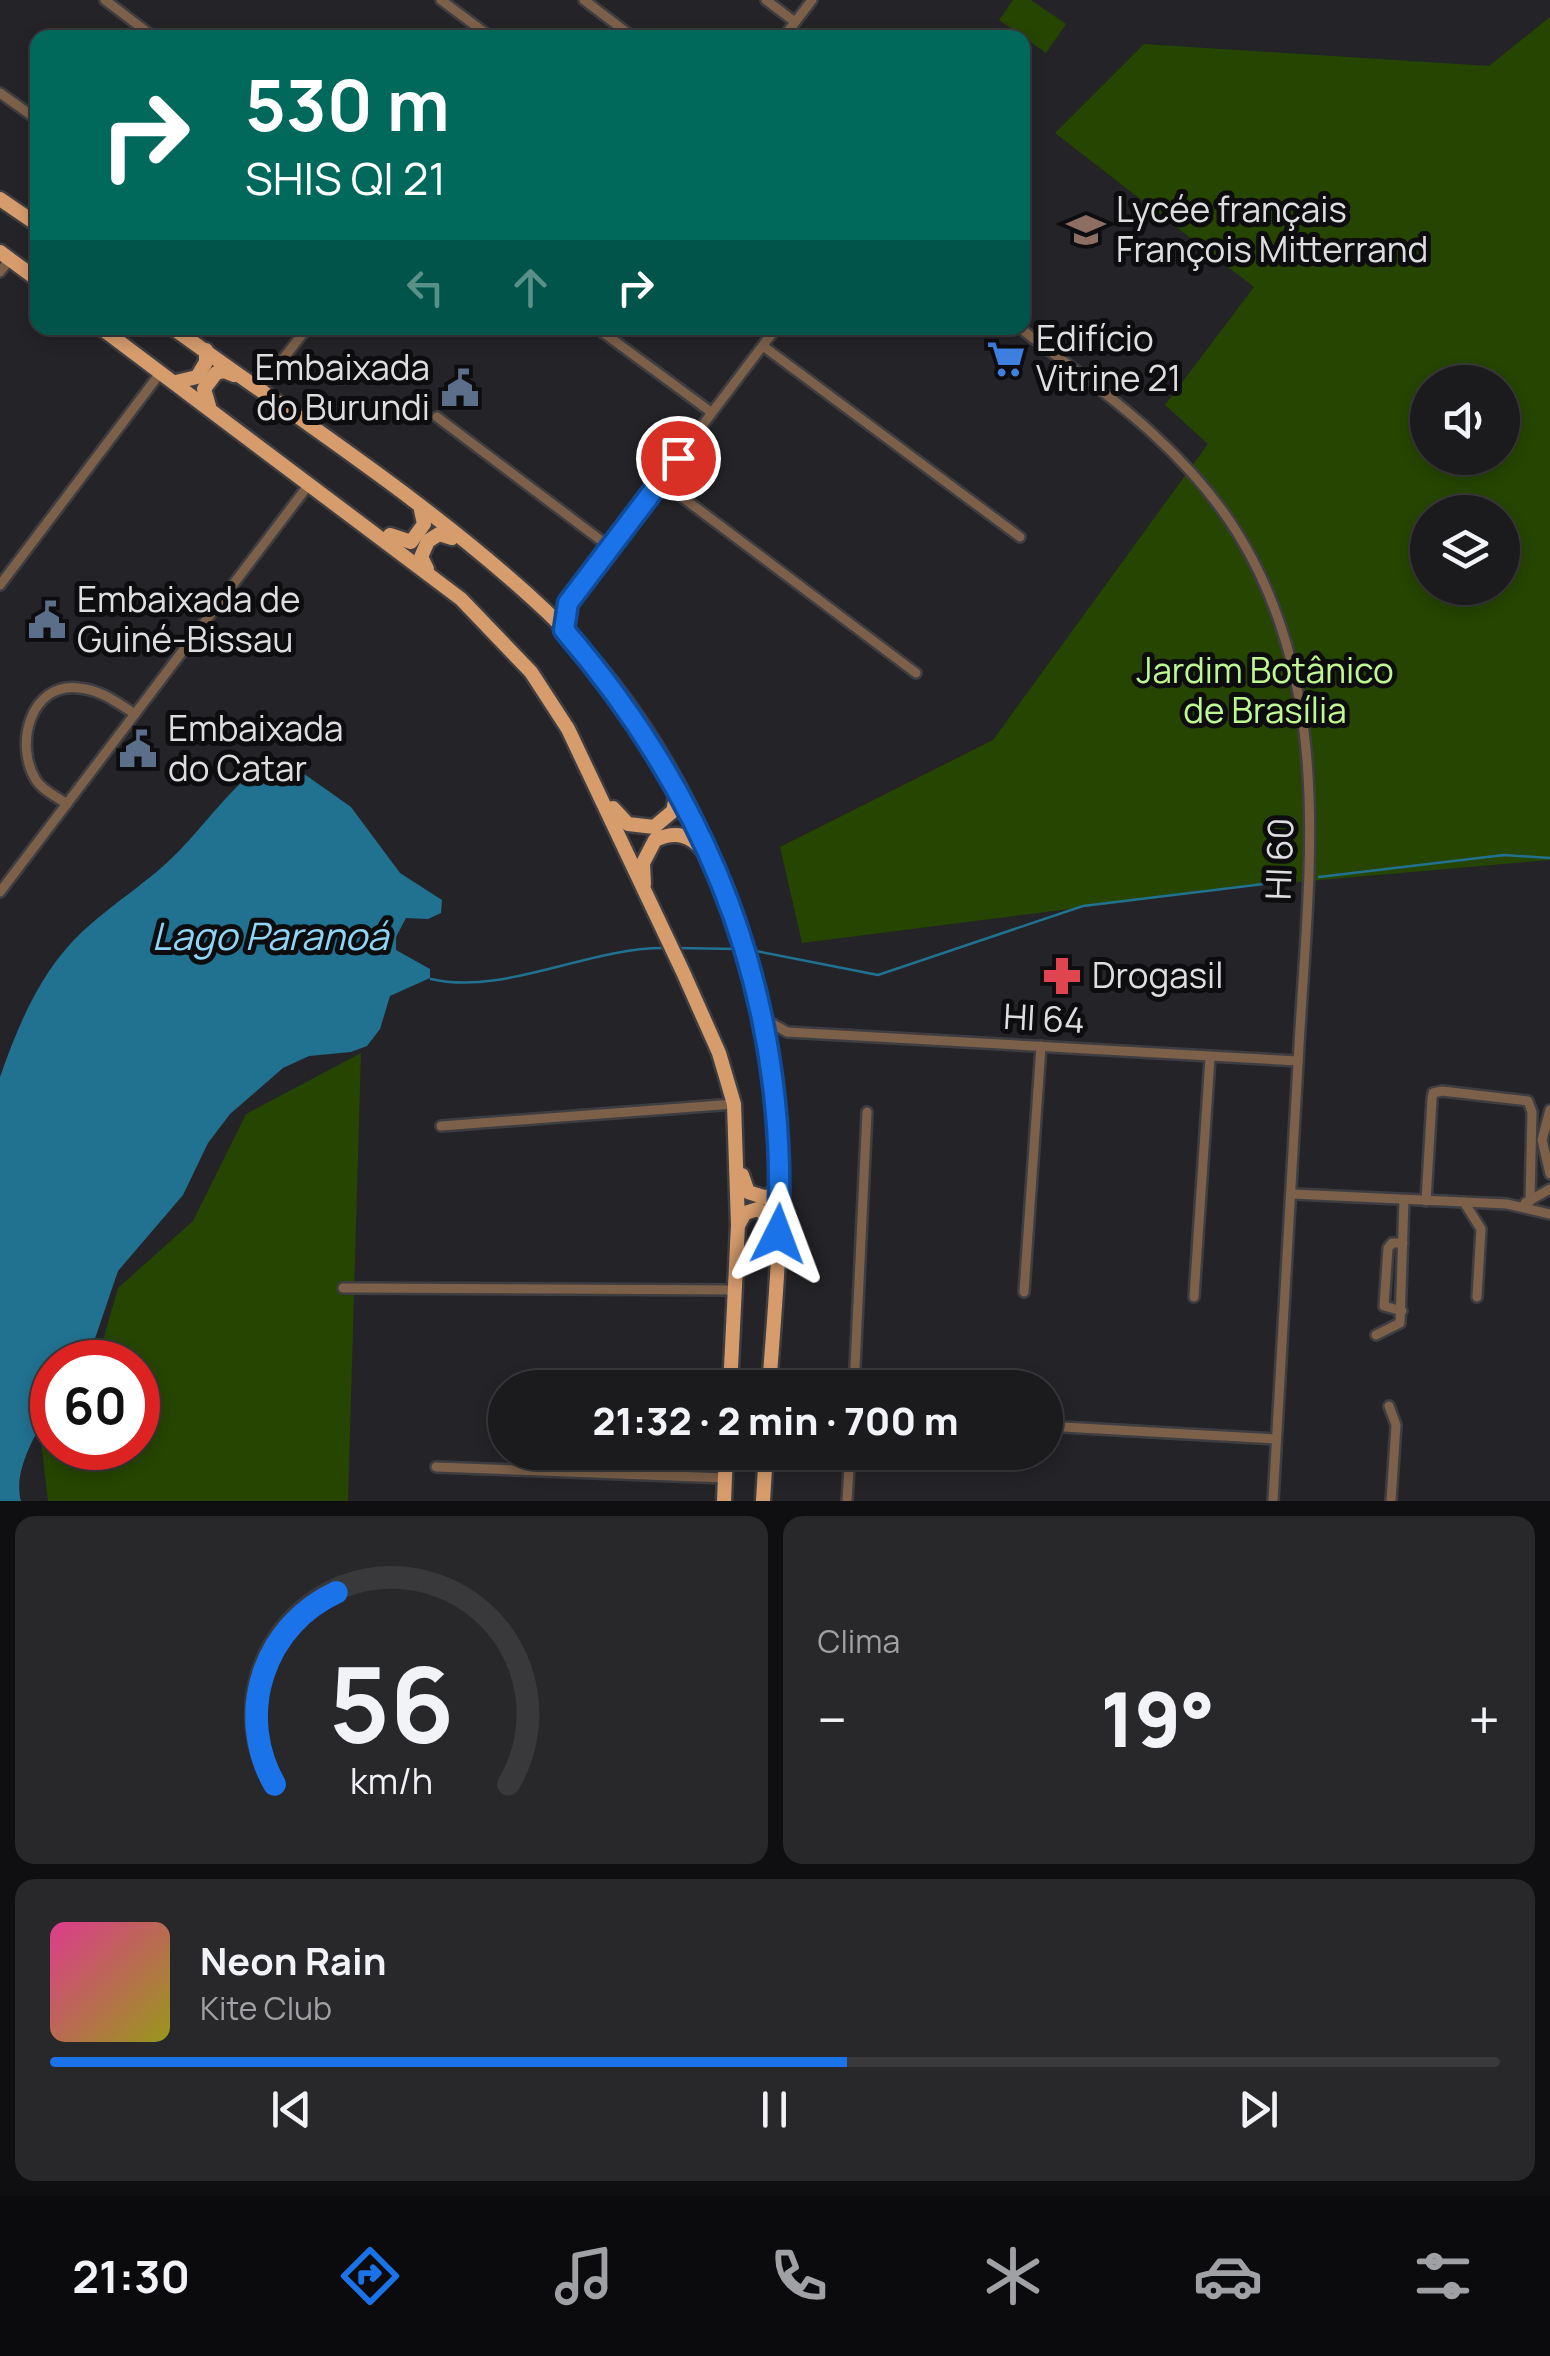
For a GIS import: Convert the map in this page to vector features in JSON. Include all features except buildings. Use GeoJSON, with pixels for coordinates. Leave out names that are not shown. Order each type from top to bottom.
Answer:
{"type":"FeatureCollection","features":[{"type":"Feature","properties":{"kind":"main road"},"geometry":{"type":"LineString","coordinates":[[0,199],[30,220]]}},
{"type":"Feature","properties":{"kind":"main road"},"geometry":{"type":"LineString","coordinates":[[3,261],[30,276]]}},
{"type":"Feature","properties":{"kind":"main road"},"geometry":{"type":"LineString","coordinates":[[110,335],[371,527],[461,599],[531,672],[568,729],[683,972],[718,1053],[734,1104],[738,1224],[731,1370]]}},
{"type":"Feature","properties":{"kind":"main road"},"geometry":{"type":"LineString","coordinates":[[184,335],[421,510],[546,611],[632,714],[678,785],[719,873],[752,974],[769,1046],[780,1187],[770,1370]]}},
{"type":"Feature","properties":{"kind":"main road"},"geometry":{"type":"LineString","coordinates":[[176,382],[197,377],[206,362],[206,350]]}},
{"type":"Feature","properties":{"kind":"main road"},"geometry":{"type":"LineString","coordinates":[[209,406],[204,389],[216,373],[237,376],[256,388]]}},
{"type":"Feature","properties":{"kind":"main road"},"geometry":{"type":"LineString","coordinates":[[371,527],[401,542],[411,542],[424,524],[421,510]]}},
{"type":"Feature","properties":{"kind":"main road"},"geometry":{"type":"LineString","coordinates":[[428,572],[421,557],[428,541],[439,534],[457,538]]}},
{"type":"Feature","properties":{"kind":"main road"},"geometry":{"type":"LineString","coordinates":[[600,792],[620,819],[647,828],[662,824],[673,810],[678,785]]}},
{"type":"Feature","properties":{"kind":"main road"},"geometry":{"type":"LineString","coordinates":[[645,892],[643,863],[648,849],[667,835],[687,836],[719,873]]}},
{"type":"Feature","properties":{"kind":"main road"},"geometry":{"type":"LineString","coordinates":[[738,1154],[751,1195],[768,1198],[780,1187]]}},
{"type":"Feature","properties":{"kind":"main road"},"geometry":{"type":"LineString","coordinates":[[738,1224],[745,1213],[758,1210],[771,1219],[778,1234]]}},
{"type":"Feature","properties":{"kind":"main road"},"geometry":{"type":"LineString","coordinates":[[724,1501],[725,1470]]}},
{"type":"Feature","properties":{"kind":"main road"},"geometry":{"type":"LineString","coordinates":[[763,1501],[765,1470]]}},
{"type":"Feature","properties":{"kind":"street"},"geometry":{"type":"LineString","coordinates":[[105,0],[145,30]]}},
{"type":"Feature","properties":{"kind":"street"},"geometry":{"type":"LineString","coordinates":[[442,0],[481,30]]}},
{"type":"Feature","properties":{"kind":"street"},"geometry":{"type":"LineString","coordinates":[[584,0],[623,30]]}},
{"type":"Feature","properties":{"kind":"street"},"geometry":{"type":"LineString","coordinates":[[766,0],[795,22]]}},
{"type":"Feature","properties":{"kind":"street"},"geometry":{"type":"LineString","coordinates":[[789,30],[812,0]]}},
{"type":"Feature","properties":{"kind":"street"},"geometry":{"type":"LineString","coordinates":[[0,93],[30,114]]}},
{"type":"Feature","properties":{"kind":"street"},"geometry":{"type":"LineString","coordinates":[[256,388],[301,335]]}},
{"type":"Feature","properties":{"kind":"street"},"geometry":{"type":"LineString","coordinates":[[607,335],[710,412]]}},
{"type":"Feature","properties":{"kind":"street"},"geometry":{"type":"LineString","coordinates":[[564,630],[568,603],[771,335]]}},
{"type":"Feature","properties":{"kind":"street","name":"HI 60"},"geometry":{"type":"LineString","coordinates":[[1029,335],[1128,411],[1186,465],[1238,533],[1273,604],[1302,702],[1310,758],[1292,1194],[1273,1501]]}},
{"type":"Feature","properties":{"kind":"street"},"geometry":{"type":"LineString","coordinates":[[763,346],[1020,538]]}},
{"type":"Feature","properties":{"kind":"street"},"geometry":{"type":"LineString","coordinates":[[0,585],[160,372]]}},
{"type":"Feature","properties":{"kind":"street"},"geometry":{"type":"LineString","coordinates":[[437,417],[611,548]]}},
{"type":"Feature","properties":{"kind":"street"},"geometry":{"type":"LineString","coordinates":[[662,482],[916,672]]}},
{"type":"Feature","properties":{"kind":"street"},"geometry":{"type":"LineString","coordinates":[[0,892],[310,483]]}},
{"type":"Feature","properties":{"kind":"street"},"geometry":{"type":"LineString","coordinates":[[546,611],[568,603]]}},
{"type":"Feature","properties":{"kind":"street"},"geometry":{"type":"LineString","coordinates":[[67,804],[39,784],[28,758],[26,734],[40,704],[57,689],[79,688],[104,693],[135,714]]}},
{"type":"Feature","properties":{"kind":"street","name":"HI 64"},"geometry":{"type":"LineString","coordinates":[[764,1019],[786,1032],[1298,1061]]}},
{"type":"Feature","properties":{"kind":"street"},"geometry":{"type":"LineString","coordinates":[[769,1046],[786,1032]]}},
{"type":"Feature","properties":{"kind":"street"},"geometry":{"type":"LineString","coordinates":[[1024,1292],[1041,1046]]}},
{"type":"Feature","properties":{"kind":"street"},"geometry":{"type":"LineString","coordinates":[[1194,1297],[1210,1058]]}},
{"type":"Feature","properties":{"kind":"street"},"geometry":{"type":"LineString","coordinates":[[1426,1201],[1432,1099],[1433,1094],[1442,1091],[1528,1101],[1532,1112],[1530,1201]]}},
{"type":"Feature","properties":{"kind":"street"},"geometry":{"type":"LineString","coordinates":[[441,1126],[734,1104]]}},
{"type":"Feature","properties":{"kind":"street"},"geometry":{"type":"LineString","coordinates":[[1550,1110],[1542,1140],[1550,1174]]}},
{"type":"Feature","properties":{"kind":"street"},"geometry":{"type":"LineString","coordinates":[[855,1370],[868,1112]]}},
{"type":"Feature","properties":{"kind":"street"},"geometry":{"type":"LineString","coordinates":[[1518,1207],[1550,1189]]}},
{"type":"Feature","properties":{"kind":"street"},"geometry":{"type":"LineString","coordinates":[[1292,1194],[1464,1202],[1550,1214]]}},
{"type":"Feature","properties":{"kind":"street"},"geometry":{"type":"LineString","coordinates":[[1376,1334],[1398,1326],[1402,1311],[1404,1200]]}},
{"type":"Feature","properties":{"kind":"street"},"geometry":{"type":"LineString","coordinates":[[1464,1202],[1481,1229],[1477,1296]]}},
{"type":"Feature","properties":{"kind":"street"},"geometry":{"type":"LineString","coordinates":[[1402,1311],[1384,1308],[1388,1246],[1403,1243]]}},
{"type":"Feature","properties":{"kind":"street"},"geometry":{"type":"LineString","coordinates":[[1386,1282],[1402,1282]]}},
{"type":"Feature","properties":{"kind":"street"},"geometry":{"type":"LineString","coordinates":[[343,1288],[735,1290]]}},
{"type":"Feature","properties":{"kind":"street"},"geometry":{"type":"LineString","coordinates":[[1389,1406],[1396,1425],[1392,1501]]}},
{"type":"Feature","properties":{"kind":"street"},"geometry":{"type":"LineString","coordinates":[[1063,1427],[1276,1440]]}},
{"type":"Feature","properties":{"kind":"street"},"geometry":{"type":"LineString","coordinates":[[436,1467],[725,1478]]}},
{"type":"Feature","properties":{"kind":"street"},"geometry":{"type":"LineString","coordinates":[[847,1501],[849,1470]]}},
{"type":"Feature","properties":{"kind":"green space"},"geometry":{"type":"Polygon","coordinates":[[[1013,0],[1031,0],[1066,24],[1046,53],[1030,42],[1030,30],[1013,30],[999,20],[1013,0]]]}},
{"type":"Feature","properties":{"kind":"green space","name":"Jardim Botânico de Brasília"},"geometry":{"type":"Polygon","coordinates":[[[1550,17],[1550,860],[1242,887],[802,943],[780,847],[993,740],[1208,444],[1165,405],[1254,287],[1055,133],[1144,44],[1489,66],[1550,17]]]}},
{"type":"Feature","properties":{"kind":"green space"},"geometry":{"type":"Polygon","coordinates":[[[361,1053],[348,1501],[48,1501],[44,1470],[160,1470],[160,1340],[103,1340],[118,1288],[193,1221],[246,1114],[361,1053]]]}},
{"type":"Feature","properties":{"kind":"water","name":"Lago Paranoá"},"geometry":{"type":"Polygon","coordinates":[[[270,759],[283,759],[351,807],[400,873],[442,900],[441,913],[428,919],[406,918],[396,937],[396,950],[430,969],[430,978],[390,996],[380,1029],[367,1046],[351,1052],[309,1056],[283,1068],[230,1114],[208,1143],[183,1195],[118,1271],[94,1340],[30,1340],[30,1446],[20,1476],[21,1501],[0,1501],[0,1077],[7,1057],[33,998],[68,946],[167,863],[270,759]]]}},
{"type":"Feature","properties":{"kind":"waterway"},"geometry":{"type":"LineString","coordinates":[[1319,877],[1504,855],[1550,858]]}},
{"type":"Feature","properties":{"kind":"waterway"},"geometry":{"type":"LineString","coordinates":[[751,950],[878,975],[1083,906],[1289,881]]}},
{"type":"Feature","properties":{"kind":"waterway"},"geometry":{"type":"LineString","coordinates":[[431,979],[458,983],[487,981],[605,955],[663,948]]}},
{"type":"Feature","properties":{"kind":"waterway"},"geometry":{"type":"LineString","coordinates":[[676,948],[738,949]]}},
{"type":"Feature","properties":{"kind":"place","name":"Lycée français François Mitterrand"},"geometry":{"type":"Point","coordinates":[1086,230]}},
{"type":"Feature","properties":{"kind":"place","name":"Edifício Vitrine 21"},"geometry":{"type":"Point","coordinates":[1006,359]}},
{"type":"Feature","properties":{"kind":"place","name":"Embaixada do Burundi"},"geometry":{"type":"Point","coordinates":[460,388]}},
{"type":"Feature","properties":{"kind":"place","name":"Embaixada de Guiné-Bissau"},"geometry":{"type":"Point","coordinates":[47,620]}},
{"type":"Feature","properties":{"kind":"place","name":"Embaixada do Catar"},"geometry":{"type":"Point","coordinates":[138,749]}},
{"type":"Feature","properties":{"kind":"place","name":"Drogasil"},"geometry":{"type":"Point","coordinates":[1062,976]}},
{"type":"Feature","properties":{"kind":"route"},"geometry":{"type":"LineString","coordinates":[[678,458],[568,603],[564,630],[632,714],[678,785],[719,873],[752,974],[769,1046],[778,1135],[778,1234]]}}]}
